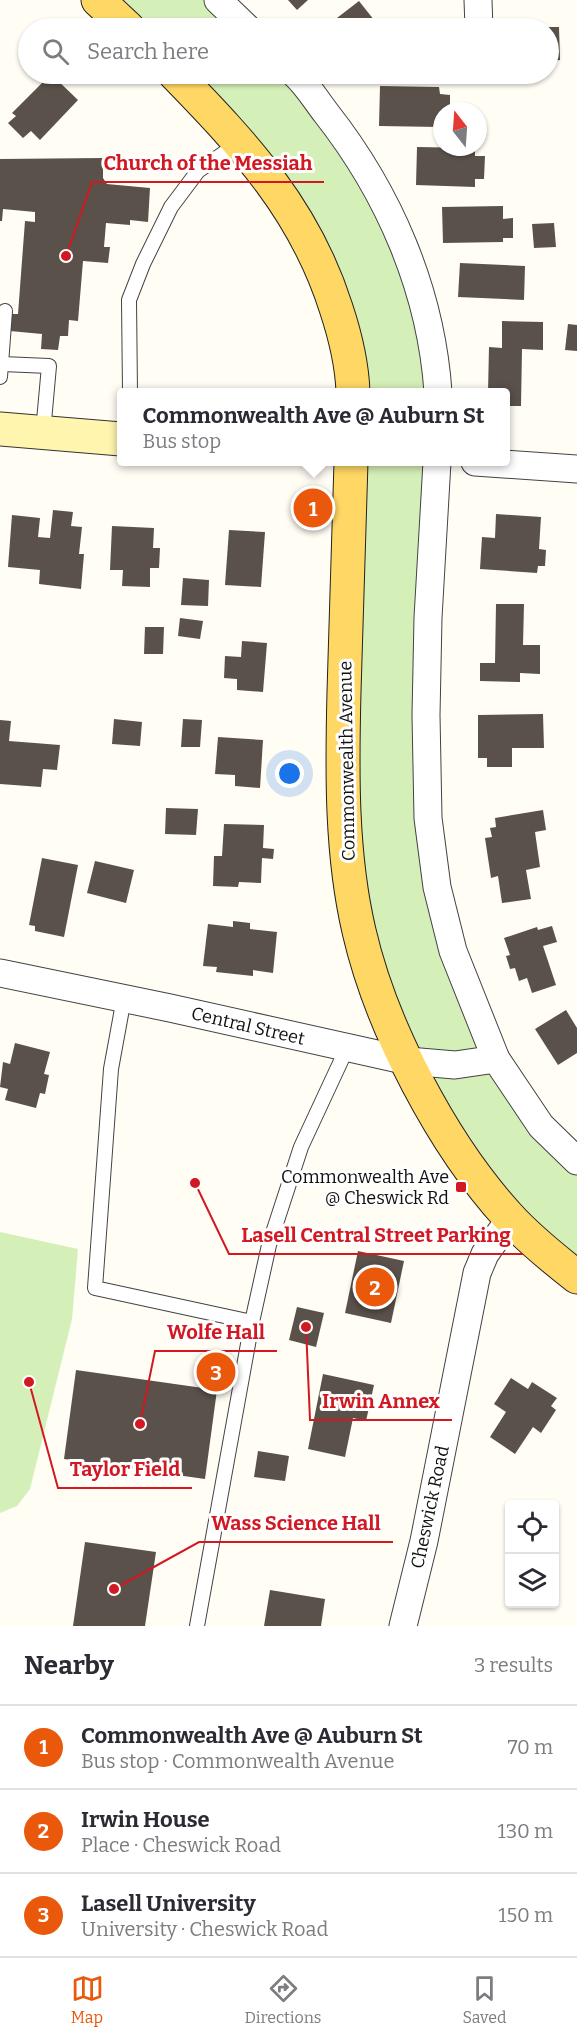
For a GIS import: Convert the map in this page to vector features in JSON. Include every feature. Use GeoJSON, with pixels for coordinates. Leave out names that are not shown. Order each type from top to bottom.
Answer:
{"type":"FeatureCollection","features":[{"type":"Feature","properties":{"kind":"main road"},"geometry":{"type":"LineString","coordinates":[[98,0],[117,18]]}},
{"type":"Feature","properties":{"kind":"main road"},"geometry":{"type":"LineString","coordinates":[[185,84],[240,142],[291,210],[320,264],[342,325],[352,388]]}},
{"type":"Feature","properties":{"kind":"main road"},"geometry":{"type":"LineString","coordinates":[[0,429],[117,439]]}},
{"type":"Feature","properties":{"kind":"main road","name":"Commonwealth Avenue"},"geometry":{"type":"LineString","coordinates":[[351,466],[343,735],[348,857],[359,931],[388,1019],[444,1128],[485,1189],[510,1219],[577,1277]]}},
{"type":"Feature","properties":{"kind":"street"},"geometry":{"type":"LineString","coordinates":[[218,0],[237,18]]}},
{"type":"Feature","properties":{"kind":"street"},"geometry":{"type":"LineString","coordinates":[[478,0],[478,18]]}},
{"type":"Feature","properties":{"kind":"street"},"geometry":{"type":"LineString","coordinates":[[303,84],[342,133],[389,209],[418,288],[432,348],[437,388]]}},
{"type":"Feature","properties":{"kind":"street"},"geometry":{"type":"LineString","coordinates":[[510,464],[577,469]]}},
{"type":"Feature","properties":{"kind":"street"},"geometry":{"type":"LineString","coordinates":[[437,466],[428,618],[426,715],[428,818],[437,886],[453,951],[496,1059],[542,1126],[577,1161]]}},
{"type":"Feature","properties":{"kind":"street","name":"Central Street"},"geometry":{"type":"LineString","coordinates":[[0,973],[408,1061],[455,1065],[496,1059]]}},
{"type":"Feature","properties":{"kind":"street","name":"Cheswick Road"},"geometry":{"type":"LineString","coordinates":[[403,1626],[424,1541],[477,1273],[482,1260],[510,1219]]}},
{"type":"Feature","properties":{"kind":"lane"},"geometry":{"type":"LineString","coordinates":[[130,388],[129,300],[143,264],[171,207],[198,171],[240,142]]}},
{"type":"Feature","properties":{"kind":"lane"},"geometry":{"type":"LineString","coordinates":[[4,311],[1,370],[49,366],[43,432]]}},
{"type":"Feature","properties":{"kind":"lane"},"geometry":{"type":"LineString","coordinates":[[124,998],[111,1069],[95,1288],[252,1322]]}},
{"type":"Feature","properties":{"kind":"lane"},"geometry":{"type":"LineString","coordinates":[[197,1626],[252,1322],[269,1245],[301,1147],[347,1048]]}},
{"type":"Feature","properties":{"kind":"green space"},"geometry":{"type":"Polygon","coordinates":[[[98,0],[218,0],[237,18],[117,18],[98,0]]]}},
{"type":"Feature","properties":{"kind":"green space"},"geometry":{"type":"Polygon","coordinates":[[[182,84],[302,84],[368,172],[437,388],[352,388],[332,293],[182,84]]]}},
{"type":"Feature","properties":{"kind":"green space"},"geometry":{"type":"Polygon","coordinates":[[[351,466],[437,466],[428,818],[478,1018],[577,1161],[577,1277],[485,1189],[359,931],[351,466]]]}},
{"type":"Feature","properties":{"kind":"green space"},"geometry":{"type":"Polygon","coordinates":[[[0,1232],[78,1249],[72,1319],[30,1489],[17,1506],[0,1513],[0,1232]]]}},
{"type":"Feature","properties":{"kind":"building"},"geometry":{"type":"Polygon","coordinates":[[[288,0],[308,0],[297,10],[288,0]]]}},
{"type":"Feature","properties":{"kind":"building"},"geometry":{"type":"Polygon","coordinates":[[[359,1],[372,18],[337,18],[359,1]]]}},
{"type":"Feature","properties":{"kind":"building"},"geometry":{"type":"Polygon","coordinates":[[[41,84],[61,84],[78,100],[40,140],[31,131],[23,138],[8,123],[16,116],[12,113],[41,84]]]}},
{"type":"Feature","properties":{"kind":"building"},"geometry":{"type":"Polygon","coordinates":[[[380,86],[439,87],[440,94],[450,95],[450,102],[433,102],[433,127],[379,126],[380,86]]]}},
{"type":"Feature","properties":{"kind":"building"},"geometry":{"type":"Polygon","coordinates":[[[417,147],[433,147],[433,156],[485,156],[484,179],[475,179],[475,187],[416,185],[417,147]]]}},
{"type":"Feature","properties":{"kind":"building"},"geometry":{"type":"Polygon","coordinates":[[[103,158],[103,178],[107,184],[150,188],[148,222],[130,220],[130,225],[106,223],[104,247],[110,247],[108,263],[83,261],[78,321],[69,320],[68,336],[60,336],[58,350],[41,349],[42,334],[10,331],[12,314],[18,314],[25,221],[35,222],[35,212],[3,209],[2,221],[0,221],[0,159],[103,158]]]}},
{"type":"Feature","properties":{"kind":"building"},"geometry":{"type":"Polygon","coordinates":[[[503,206],[503,219],[513,218],[513,238],[503,238],[503,242],[443,243],[442,207],[503,206]]]}},
{"type":"Feature","properties":{"kind":"building"},"geometry":{"type":"Polygon","coordinates":[[[554,223],[556,247],[534,248],[532,224],[554,223]]]}},
{"type":"Feature","properties":{"kind":"building"},"geometry":{"type":"Polygon","coordinates":[[[460,263],[525,266],[524,300],[458,297],[460,263]]]}},
{"type":"Feature","properties":{"kind":"building"},"geometry":{"type":"Polygon","coordinates":[[[502,321],[543,322],[543,350],[522,349],[521,406],[510,406],[510,388],[488,388],[489,347],[502,348],[502,321]]]}},
{"type":"Feature","properties":{"kind":"building"},"geometry":{"type":"Polygon","coordinates":[[[568,324],[577,325],[577,351],[565,350],[568,324]]]}},
{"type":"Feature","properties":{"kind":"building"},"geometry":{"type":"Polygon","coordinates":[[[53,510],[73,512],[71,526],[82,527],[79,554],[84,554],[81,589],[39,584],[40,570],[8,567],[12,515],[40,518],[38,537],[50,538],[53,510]]]}},
{"type":"Feature","properties":{"kind":"building"},"geometry":{"type":"Polygon","coordinates":[[[496,514],[541,517],[539,549],[546,550],[545,566],[538,566],[537,573],[480,569],[482,537],[495,538],[496,514]]]}},
{"type":"Feature","properties":{"kind":"building"},"geometry":{"type":"Polygon","coordinates":[[[112,526],[154,528],[153,548],[160,548],[159,568],[150,568],[150,587],[122,586],[123,570],[110,570],[112,526]]]}},
{"type":"Feature","properties":{"kind":"building"},"geometry":{"type":"Polygon","coordinates":[[[229,530],[265,532],[261,587],[225,585],[229,530]]]}},
{"type":"Feature","properties":{"kind":"building"},"geometry":{"type":"Polygon","coordinates":[[[183,578],[209,580],[208,606],[181,605],[183,578]]]}},
{"type":"Feature","properties":{"kind":"building"},"geometry":{"type":"Polygon","coordinates":[[[496,604],[524,604],[523,645],[540,645],[540,674],[520,673],[520,682],[480,681],[480,663],[495,663],[496,604]]]}},
{"type":"Feature","properties":{"kind":"building"},"geometry":{"type":"Polygon","coordinates":[[[180,618],[203,621],[200,639],[178,636],[180,618]]]}},
{"type":"Feature","properties":{"kind":"building"},"geometry":{"type":"Polygon","coordinates":[[[145,627],[164,627],[163,654],[144,654],[145,627]]]}},
{"type":"Feature","properties":{"kind":"building"},"geometry":{"type":"Polygon","coordinates":[[[242,641],[267,643],[263,692],[237,690],[237,679],[224,678],[225,656],[241,657],[242,641]]]}},
{"type":"Feature","properties":{"kind":"building"},"geometry":{"type":"Polygon","coordinates":[[[543,714],[544,748],[512,748],[512,767],[487,767],[487,758],[478,758],[478,715],[543,714]]]}},
{"type":"Feature","properties":{"kind":"building"},"geometry":{"type":"Polygon","coordinates":[[[114,719],[142,722],[140,746],[112,744],[114,719]]]}},
{"type":"Feature","properties":{"kind":"building"},"geometry":{"type":"Polygon","coordinates":[[[183,719],[202,720],[200,747],[181,747],[183,719]]]}},
{"type":"Feature","properties":{"kind":"building"},"geometry":{"type":"Polygon","coordinates":[[[0,720],[11,721],[9,741],[60,745],[57,770],[43,769],[41,787],[0,784],[0,720]]]}},
{"type":"Feature","properties":{"kind":"building"},"geometry":{"type":"Polygon","coordinates":[[[218,737],[263,740],[260,788],[235,786],[235,775],[215,774],[218,737]]]}},
{"type":"Feature","properties":{"kind":"building"},"geometry":{"type":"Polygon","coordinates":[[[166,808],[198,809],[196,835],[165,834],[166,808]]]}},
{"type":"Feature","properties":{"kind":"building"},"geometry":{"type":"Polygon","coordinates":[[[543,810],[546,830],[535,832],[540,867],[526,870],[531,899],[502,903],[498,876],[491,878],[485,838],[492,837],[490,828],[496,827],[495,818],[543,810]]]}},
{"type":"Feature","properties":{"kind":"building"},"geometry":{"type":"Polygon","coordinates":[[[224,824],[264,825],[263,848],[274,849],[273,859],[262,858],[261,883],[239,882],[238,887],[213,886],[214,856],[222,856],[224,824]]]}},
{"type":"Feature","properties":{"kind":"building"},"geometry":{"type":"Polygon","coordinates":[[[42,858],[78,865],[64,937],[35,931],[35,926],[29,925],[42,858]]]}},
{"type":"Feature","properties":{"kind":"building"},"geometry":{"type":"Polygon","coordinates":[[[95,861],[134,870],[126,903],[87,893],[95,861]]]}},
{"type":"Feature","properties":{"kind":"building"},"geometry":{"type":"Polygon","coordinates":[[[233,921],[250,923],[250,929],[277,932],[273,973],[253,970],[253,976],[216,972],[217,967],[203,966],[208,924],[233,927],[233,921]]]}},
{"type":"Feature","properties":{"kind":"building"},"geometry":{"type":"Polygon","coordinates":[[[552,926],[557,942],[543,946],[556,985],[532,993],[527,978],[519,981],[515,968],[510,969],[506,956],[510,955],[504,938],[537,927],[538,930],[552,926]]]}},
{"type":"Feature","properties":{"kind":"building"},"geometry":{"type":"Polygon","coordinates":[[[566,1010],[577,1028],[577,1053],[558,1065],[535,1029],[566,1010]]]}},
{"type":"Feature","properties":{"kind":"building"},"geometry":{"type":"Polygon","coordinates":[[[15,1043],[50,1052],[44,1074],[49,1075],[45,1094],[40,1093],[36,1108],[5,1100],[8,1089],[0,1087],[3,1062],[10,1064],[15,1043]]]}},
{"type":"Feature","properties":{"kind":"building"},"geometry":{"type":"Polygon","coordinates":[[[358,1251],[404,1261],[391,1323],[345,1313],[358,1251]]]}},
{"type":"Feature","properties":{"kind":"building"},"geometry":{"type":"Polygon","coordinates":[[[297,1307],[324,1313],[316,1347],[289,1340],[297,1307]]]}},
{"type":"Feature","properties":{"kind":"building"},"geometry":{"type":"Polygon","coordinates":[[[76,1370],[217,1390],[205,1479],[64,1459],[76,1370]]]}},
{"type":"Feature","properties":{"kind":"building"},"geometry":{"type":"Polygon","coordinates":[[[323,1374],[374,1385],[366,1421],[353,1418],[345,1457],[308,1449],[323,1374]]]}},
{"type":"Feature","properties":{"kind":"building"},"geometry":{"type":"Polygon","coordinates":[[[511,1378],[528,1389],[532,1382],[557,1398],[551,1406],[556,1410],[541,1433],[533,1427],[515,1454],[490,1437],[506,1412],[494,1404],[511,1378]]]}},
{"type":"Feature","properties":{"kind":"building"},"geometry":{"type":"Polygon","coordinates":[[[258,1451],[289,1456],[285,1481],[254,1477],[258,1451]]]}},
{"type":"Feature","properties":{"kind":"building"},"geometry":{"type":"Polygon","coordinates":[[[85,1542],[156,1552],[145,1626],[73,1626],[85,1542]]]}},
{"type":"Feature","properties":{"kind":"building"},"geometry":{"type":"Polygon","coordinates":[[[270,1590],[325,1599],[321,1626],[264,1626],[270,1590]]]}},
{"type":"Feature","properties":{"kind":"place","name":"Church of the Messiah"},"geometry":{"type":"Point","coordinates":[66,256]}},
{"type":"Feature","properties":{"kind":"place","name":"Commonwealth Ave @ Auburn St"},"geometry":{"type":"Point","coordinates":[313,508]}},
{"type":"Feature","properties":{"kind":"place","name":"Lasell Central Street Parking"},"geometry":{"type":"Point","coordinates":[195,1183]}},
{"type":"Feature","properties":{"kind":"place","name":"Commonwealth Ave @ Cheswick Rd"},"geometry":{"type":"Point","coordinates":[461,1187]}},
{"type":"Feature","properties":{"kind":"place","name":"Irwin House"},"geometry":{"type":"Point","coordinates":[375,1287]}},
{"type":"Feature","properties":{"kind":"place","name":"Irwin Annex"},"geometry":{"type":"Point","coordinates":[306,1327]}},
{"type":"Feature","properties":{"kind":"place","name":"Lasell University"},"geometry":{"type":"Point","coordinates":[216,1372]}},
{"type":"Feature","properties":{"kind":"place","name":"Taylor Field"},"geometry":{"type":"Point","coordinates":[29,1382]}},
{"type":"Feature","properties":{"kind":"place","name":"Wolfe Hall"},"geometry":{"type":"Point","coordinates":[140,1424]}},
{"type":"Feature","properties":{"kind":"place","name":"Wass Science Hall"},"geometry":{"type":"Point","coordinates":[114,1589]}}]}
